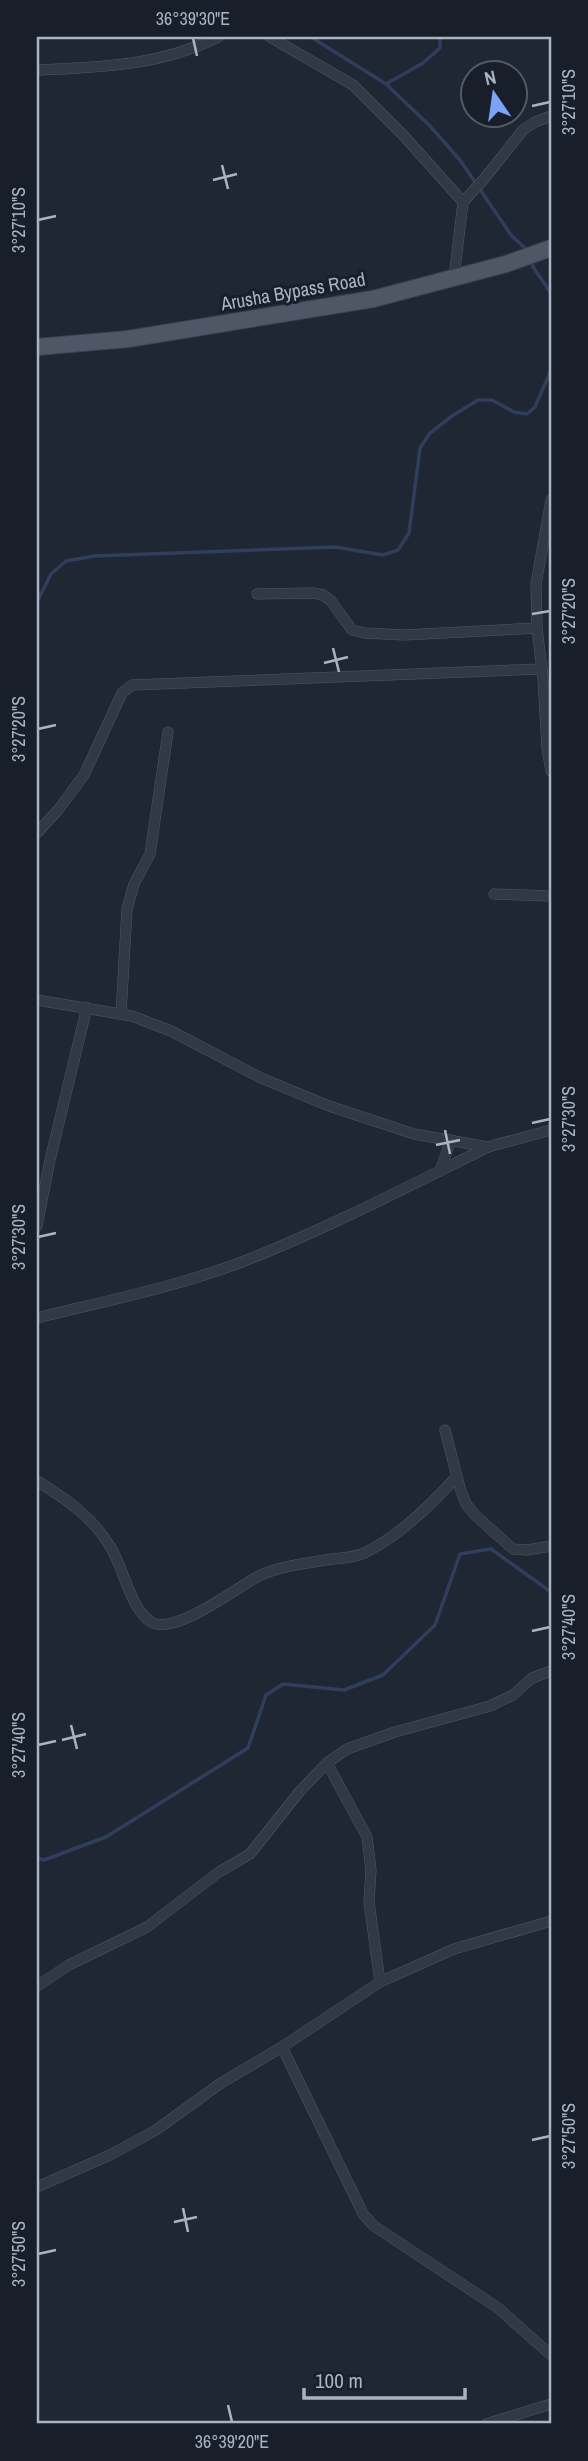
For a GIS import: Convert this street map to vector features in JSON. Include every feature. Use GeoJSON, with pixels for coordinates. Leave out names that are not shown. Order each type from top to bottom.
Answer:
{"type":"FeatureCollection","features":[{"type":"Feature","properties":{"kind":"main road","name":"Arusha Bypass Road"},"geometry":{"type":"LineString","coordinates":[[37,347],[128,339],[359,301],[506,264],[547,250]]}},
{"type":"Feature","properties":{"kind":"street"},"geometry":{"type":"LineString","coordinates":[[37,70],[159,60],[191,50],[218,37]]}},
{"type":"Feature","properties":{"kind":"street"},"geometry":{"type":"LineString","coordinates":[[270,37],[353,85],[404,136],[463,202]]}},
{"type":"Feature","properties":{"kind":"street"},"geometry":{"type":"LineString","coordinates":[[454,278],[463,202],[523,130],[551,116]]}},
{"type":"Feature","properties":{"kind":"street"},"geometry":{"type":"LineString","coordinates":[[551,500],[548,541],[536,584],[537,628],[551,771]]}},
{"type":"Feature","properties":{"kind":"street"},"geometry":{"type":"LineString","coordinates":[[257,594],[323,595],[331,601],[352,630],[372,634],[404,635],[537,628]]}},
{"type":"Feature","properties":{"kind":"street"},"geometry":{"type":"LineString","coordinates":[[37,833],[84,775],[122,693],[132,685],[542,669]]}},
{"type":"Feature","properties":{"kind":"street"},"geometry":{"type":"LineString","coordinates":[[121,1014],[127,909],[134,884],[150,854],[168,732]]}},
{"type":"Feature","properties":{"kind":"street"},"geometry":{"type":"LineString","coordinates":[[494,894],[551,896]]}},
{"type":"Feature","properties":{"kind":"street"},"geometry":{"type":"LineString","coordinates":[[37,1000],[121,1014],[171,1031],[261,1078],[328,1106],[414,1134],[488,1147]]}},
{"type":"Feature","properties":{"kind":"street"},"geometry":{"type":"LineString","coordinates":[[37,1226],[87,1007]]}},
{"type":"Feature","properties":{"kind":"street"},"geometry":{"type":"LineString","coordinates":[[37,1318],[190,1279],[241,1262],[356,1213],[488,1147],[551,1130]]}},
{"type":"Feature","properties":{"kind":"street"},"geometry":{"type":"LineString","coordinates":[[440,1171],[451,1140]]}},
{"type":"Feature","properties":{"kind":"street"},"geometry":{"type":"LineString","coordinates":[[445,1430],[466,1504],[476,1516],[513,1549],[551,1546]]}},
{"type":"Feature","properties":{"kind":"street"},"geometry":{"type":"LineString","coordinates":[[37,1481],[65,1498],[99,1530],[112,1548],[141,1613],[153,1623],[164,1625],[178,1622],[201,1611],[261,1575],[365,1553],[405,1526],[457,1476]]}},
{"type":"Feature","properties":{"kind":"street"},"geometry":{"type":"LineString","coordinates":[[37,1986],[69,1965],[147,1927],[209,1879],[250,1854],[300,1791],[327,1763],[347,1749],[395,1732],[490,1706],[513,1695],[532,1678],[551,1671]]}},
{"type":"Feature","properties":{"kind":"street"},"geometry":{"type":"LineString","coordinates":[[327,1763],[367,1837],[371,1870],[369,1902],[380,1982]]}},
{"type":"Feature","properties":{"kind":"street"},"geometry":{"type":"LineString","coordinates":[[37,2187],[110,2155],[156,2130],[221,2083],[282,2047],[380,1982],[454,1949],[551,1921]]}},
{"type":"Feature","properties":{"kind":"street"},"geometry":{"type":"LineString","coordinates":[[282,2047],[363,2214],[374,2226],[498,2308],[551,2355]]}},
{"type":"Feature","properties":{"kind":"street"},"geometry":{"type":"LineString","coordinates":[[486,2424],[551,2404]]}},
{"type":"Feature","properties":{"kind":"waterway"},"geometry":{"type":"LineString","coordinates":[[311,37],[386,84],[430,126],[460,160],[511,235],[528,251]]}},
{"type":"Feature","properties":{"kind":"waterway"},"geometry":{"type":"LineString","coordinates":[[386,84],[423,63],[440,48],[440,37]]}},
{"type":"Feature","properties":{"kind":"waterway"},"geometry":{"type":"LineString","coordinates":[[531,259],[533,267],[551,293]]}},
{"type":"Feature","properties":{"kind":"waterway"},"geometry":{"type":"LineString","coordinates":[[37,602],[51,574],[66,561],[95,556],[335,547],[383,555],[398,550],[409,533],[420,448],[430,433],[478,400],[492,400],[514,412],[527,414],[535,407],[551,370]]}},
{"type":"Feature","properties":{"kind":"waterway"},"geometry":{"type":"LineString","coordinates":[[37,1858],[44,1860],[106,1837],[248,1748],[266,1695],[283,1684],[344,1690],[383,1675],[435,1625],[460,1554],[491,1549],[551,1592]]}}]}
